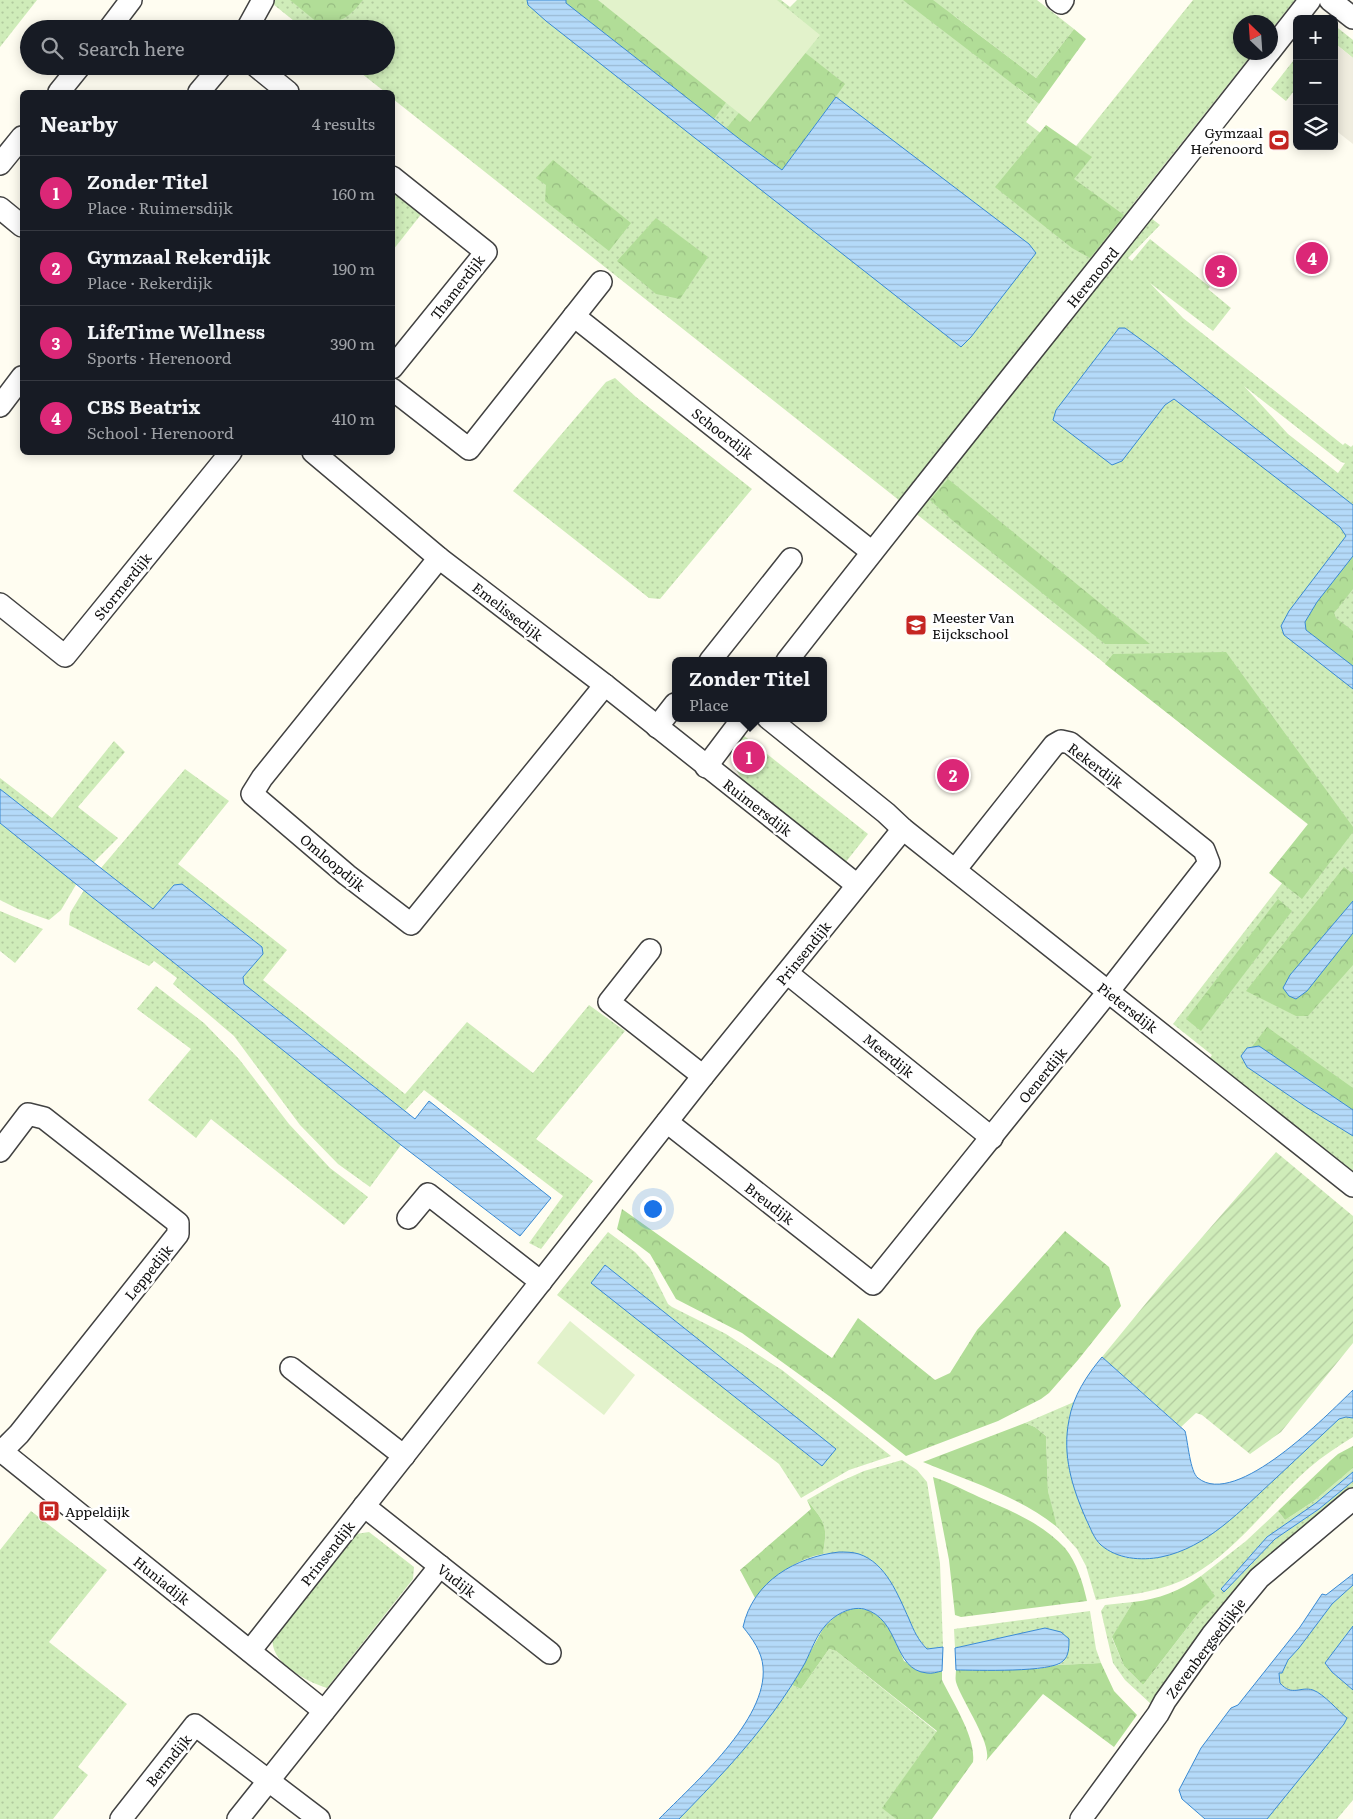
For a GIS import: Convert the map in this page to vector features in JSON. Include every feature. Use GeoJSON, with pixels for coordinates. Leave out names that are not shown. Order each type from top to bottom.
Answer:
{"type":"FeatureCollection","features":[{"type":"Feature","properties":{"kind":"street"},"geometry":{"type":"LineString","coordinates":[[116,20],[131,0]]}},
{"type":"Feature","properties":{"kind":"street"},"geometry":{"type":"LineString","coordinates":[[252,20],[263,0]]}},
{"type":"Feature","properties":{"kind":"street"},"geometry":{"type":"LineString","coordinates":[[1057,0],[1061,3],[1063,0]]}},
{"type":"Feature","properties":{"kind":"street","name":"Herenoord"},"geometry":{"type":"LineString","coordinates":[[1278,42],[1310,0]]}},
{"type":"Feature","properties":{"kind":"street"},"geometry":{"type":"LineString","coordinates":[[1330,0],[1353,18]]}},
{"type":"Feature","properties":{"kind":"street","name":"Herenoord"},"geometry":{"type":"LineString","coordinates":[[872,552],[1264,60]]}},
{"type":"Feature","properties":{"kind":"street"},"geometry":{"type":"LineString","coordinates":[[61,90],[73,75]]}},
{"type":"Feature","properties":{"kind":"street"},"geometry":{"type":"LineString","coordinates":[[201,90],[213,75]]}},
{"type":"Feature","properties":{"kind":"street"},"geometry":{"type":"LineString","coordinates":[[267,75],[286,90]]}},
{"type":"Feature","properties":{"kind":"street"},"geometry":{"type":"LineString","coordinates":[[0,164],[20,139]]}},
{"type":"Feature","properties":{"kind":"street","name":"Thamerdijk"},"geometry":{"type":"LineString","coordinates":[[395,179],[486,252],[395,364]]}},
{"type":"Feature","properties":{"kind":"street"},"geometry":{"type":"LineString","coordinates":[[0,208],[20,224]]}},
{"type":"Feature","properties":{"kind":"street"},"geometry":{"type":"LineString","coordinates":[[395,390],[469,449],[601,282]]}},
{"type":"Feature","properties":{"kind":"street","name":"Schoordijk"},"geometry":{"type":"LineString","coordinates":[[574,316],[872,552]]}},
{"type":"Feature","properties":{"kind":"street"},"geometry":{"type":"LineString","coordinates":[[0,406],[20,380]]}},
{"type":"Feature","properties":{"kind":"street","name":"Stormerdijk"},"geometry":{"type":"LineString","coordinates":[[0,604],[65,656],[229,455]]}},
{"type":"Feature","properties":{"kind":"street","name":"Emelissedijk"},"geometry":{"type":"LineString","coordinates":[[320,455],[439,558],[605,685],[706,766]]}},
{"type":"Feature","properties":{"kind":"street"},"geometry":{"type":"LineString","coordinates":[[790,657],[872,552]]}},
{"type":"Feature","properties":{"kind":"street","name":"Omloopdijk"},"geometry":{"type":"LineString","coordinates":[[439,558],[262,778],[252,794],[347,875],[411,924],[605,685]]}},
{"type":"Feature","properties":{"kind":"street"},"geometry":{"type":"LineString","coordinates":[[713,657],[792,559]]}},
{"type":"Feature","properties":{"kind":"street"},"geometry":{"type":"LineString","coordinates":[[657,727],[672,708]]}},
{"type":"Feature","properties":{"kind":"street"},"geometry":{"type":"LineString","coordinates":[[706,766],[739,722]]}},
{"type":"Feature","properties":{"kind":"street"},"geometry":{"type":"LineString","coordinates":[[773,722],[886,813],[903,829]]}},
{"type":"Feature","properties":{"kind":"street","name":"Rekerdijk"},"geometry":{"type":"LineString","coordinates":[[955,870],[1054,745],[1062,741],[1070,743],[1204,850],[1209,863]]}},
{"type":"Feature","properties":{"kind":"street","name":"Ruimersdijk"},"geometry":{"type":"LineString","coordinates":[[706,766],[857,885]]}},
{"type":"Feature","properties":{"kind":"street","name":"Pietersdijk"},"geometry":{"type":"LineString","coordinates":[[903,829],[1353,1186]]}},
{"type":"Feature","properties":{"kind":"street","name":"Prinsendijk"},"geometry":{"type":"LineString","coordinates":[[250,1651],[703,1076],[903,829]]}},
{"type":"Feature","properties":{"kind":"street","name":"Oenerdijk"},"geometry":{"type":"LineString","coordinates":[[872,1284],[992,1138],[1209,863]]}},
{"type":"Feature","properties":{"kind":"street"},"geometry":{"type":"LineString","coordinates":[[650,950],[610,1002],[703,1076]]}},
{"type":"Feature","properties":{"kind":"street","name":"Meerdijk"},"geometry":{"type":"LineString","coordinates":[[787,973],[992,1138]]}},
{"type":"Feature","properties":{"kind":"street","name":"Leppedijk"},"geometry":{"type":"LineString","coordinates":[[0,1150],[28,1114],[44,1118],[178,1223],[178,1234],[19,1434],[0,1451]]}},
{"type":"Feature","properties":{"kind":"street","name":"Breudijk"},"geometry":{"type":"LineString","coordinates":[[667,1122],[872,1284]]}},
{"type":"Feature","properties":{"kind":"street"},"geometry":{"type":"LineString","coordinates":[[408,1218],[428,1194],[541,1282]]}},
{"type":"Feature","properties":{"kind":"street"},"geometry":{"type":"LineString","coordinates":[[291,1368],[404,1456]]}},
{"type":"Feature","properties":{"kind":"street","name":"Huniadijk"},"geometry":{"type":"LineString","coordinates":[[0,1451],[324,1711]]}},
{"type":"Feature","properties":{"kind":"street","name":"Zevenbergsedijkje"},"geometry":{"type":"LineString","coordinates":[[1081,1819],[1212,1635],[1259,1578],[1353,1499]]}},
{"type":"Feature","properties":{"kind":"street","name":"Vudijk"},"geometry":{"type":"LineString","coordinates":[[364,1506],[550,1653]]}},
{"type":"Feature","properties":{"kind":"street"},"geometry":{"type":"LineString","coordinates":[[238,1819],[440,1566]]}},
{"type":"Feature","properties":{"kind":"street","name":"Bermdijk"},"geometry":{"type":"LineString","coordinates":[[121,1819],[195,1725],[269,1780]]}},
{"type":"Feature","properties":{"kind":"street"},"geometry":{"type":"LineString","coordinates":[[269,1780],[319,1819]]}},
{"type":"Feature","properties":{"kind":"green space"},"geometry":{"type":"Polygon","coordinates":[[[0,0],[37,0],[20,20],[0,47],[0,0]]]}},
{"type":"Feature","properties":{"kind":"green space"},"geometry":{"type":"Polygon","coordinates":[[[268,0],[781,0],[790,7],[797,0],[1037,0],[1074,29],[1036,78],[953,15],[1019,89],[1039,104],[1026,122],[1084,166],[1091,157],[1076,146],[1193,0],[1295,0],[1278,21],[1278,15],[1233,15],[1233,60],[1247,60],[1133,204],[1160,225],[1128,258],[1132,261],[1150,239],[1210,287],[1208,289],[1231,308],[1213,331],[1150,283],[1183,318],[1343,445],[1345,443],[1351,447],[1353,445],[1353,1179],[1206,1064],[1212,1055],[1173,1024],[1320,834],[395,101],[395,90],[382,90],[363,75],[395,75],[395,20],[293,20],[268,0]],[[1244,386],[1288,434],[1338,473],[1345,463],[1341,462],[1244,386]]]}},
{"type":"Feature","properties":{"kind":"green space"},"geometry":{"type":"Polygon","coordinates":[[[290,0],[363,0],[344,18],[339,20],[314,20],[290,0]]]}},
{"type":"Feature","properties":{"kind":"green space"},"geometry":{"type":"Polygon","coordinates":[[[566,0],[599,0],[727,101],[714,119],[566,3],[566,0]]]}},
{"type":"Feature","properties":{"kind":"green space"},"geometry":{"type":"Polygon","coordinates":[[[598,0],[777,0],[820,35],[750,122],[598,0]]]}},
{"type":"Feature","properties":{"kind":"green space"},"geometry":{"type":"Polygon","coordinates":[[[903,0],[933,0],[1036,78],[1074,29],[1086,39],[1039,104],[903,0]]]}},
{"type":"Feature","properties":{"kind":"green space"},"geometry":{"type":"Polygon","coordinates":[[[1338,28],[1353,40],[1353,58],[1338,46],[1338,28]]]}},
{"type":"Feature","properties":{"kind":"green space"},"geometry":{"type":"Polygon","coordinates":[[[794,44],[845,84],[782,170],[726,129],[794,44]]]}},
{"type":"Feature","properties":{"kind":"green space"},"geometry":{"type":"Polygon","coordinates":[[[1293,61],[1293,92],[1286,101],[1271,89],[1293,61]]]}},
{"type":"Feature","properties":{"kind":"green space"},"geometry":{"type":"Polygon","coordinates":[[[1046,125],[1092,157],[1074,179],[1124,215],[1090,258],[1072,248],[995,187],[1046,125]]]}},
{"type":"Feature","properties":{"kind":"green space"},"geometry":{"type":"Polygon","coordinates":[[[553,160],[631,223],[609,251],[545,201],[546,185],[536,178],[553,160]]]}},
{"type":"Feature","properties":{"kind":"green space"},"geometry":{"type":"Polygon","coordinates":[[[395,189],[423,212],[395,247],[395,189]]]}},
{"type":"Feature","properties":{"kind":"green space"},"geometry":{"type":"Polygon","coordinates":[[[656,218],[708,257],[680,299],[656,294],[617,261],[656,218]]]}},
{"type":"Feature","properties":{"kind":"green space"},"geometry":{"type":"Polygon","coordinates":[[[615,378],[636,397],[752,489],[660,599],[649,598],[513,491],[606,382],[615,378]]]}},
{"type":"Feature","properties":{"kind":"green space"},"geometry":{"type":"Polygon","coordinates":[[[948,479],[1150,644],[1105,644],[952,520],[930,500],[948,479]]]}},
{"type":"Feature","properties":{"kind":"green space"},"geometry":{"type":"Polygon","coordinates":[[[1353,556],[1353,589],[1334,613],[1336,618],[1353,631],[1353,666],[1306,630],[1305,622],[1317,602],[1353,556]]]}},
{"type":"Feature","properties":{"kind":"green space"},"geometry":{"type":"Polygon","coordinates":[[[1226,652],[1353,827],[1353,832],[1302,899],[1269,873],[1308,824],[1105,664],[1113,654],[1226,652]]]}},
{"type":"Feature","properties":{"kind":"green space"},"geometry":{"type":"Polygon","coordinates":[[[743,735],[868,834],[845,863],[742,780],[736,769],[734,758],[736,746],[743,735]]]}},
{"type":"Feature","properties":{"kind":"green space"},"geometry":{"type":"Polygon","coordinates":[[[114,741],[125,752],[78,807],[118,838],[93,863],[0,789],[0,778],[52,818],[114,741]]]}},
{"type":"Feature","properties":{"kind":"green space"},"geometry":{"type":"Polygon","coordinates":[[[185,769],[229,801],[178,864],[287,950],[263,980],[405,1094],[467,1022],[533,1073],[589,1005],[625,1031],[536,1139],[593,1181],[541,1249],[529,1243],[563,1196],[424,1090],[405,1111],[244,984],[243,977],[263,954],[262,947],[182,884],[174,885],[153,910],[101,868],[185,769]]]}},
{"type":"Feature","properties":{"kind":"green space"},"geometry":{"type":"Polygon","coordinates":[[[0,823],[77,883],[61,910],[49,920],[18,909],[0,900],[0,823]]]}},
{"type":"Feature","properties":{"kind":"green space"},"geometry":{"type":"Polygon","coordinates":[[[1344,867],[1353,874],[1353,901],[1290,975],[1307,991],[1353,933],[1353,965],[1308,1016],[1296,1016],[1246,991],[1344,867]]]}},
{"type":"Feature","properties":{"kind":"green space"},"geometry":{"type":"Polygon","coordinates":[[[84,890],[401,1145],[370,1187],[338,1164],[300,1125],[234,1036],[173,984],[177,978],[154,961],[149,966],[69,925],[70,913],[84,890]]]}},
{"type":"Feature","properties":{"kind":"green space"},"geometry":{"type":"Polygon","coordinates":[[[1278,899],[1292,911],[1201,1031],[1186,1019],[1278,899]]]}},
{"type":"Feature","properties":{"kind":"green space"},"geometry":{"type":"Polygon","coordinates":[[[0,911],[43,929],[15,963],[0,951],[0,911]]]}},
{"type":"Feature","properties":{"kind":"green space"},"geometry":{"type":"Polygon","coordinates":[[[156,986],[204,1023],[239,1059],[289,1124],[330,1168],[368,1197],[344,1225],[211,1119],[196,1138],[148,1100],[191,1049],[137,1009],[156,986]]]}},
{"type":"Feature","properties":{"kind":"green space"},"geometry":{"type":"Polygon","coordinates":[[[1267,1027],[1353,1088],[1353,1110],[1259,1046],[1251,1048],[1267,1027]]]}},
{"type":"Feature","properties":{"kind":"green space"},"geometry":{"type":"Polygon","coordinates":[[[1276,1152],[1353,1216],[1353,1343],[1281,1432],[1250,1454],[1202,1415],[1196,1413],[1181,1427],[1102,1357],[1165,1280],[1276,1152]]]}},
{"type":"Feature","properties":{"kind":"green space"},"geometry":{"type":"Polygon","coordinates":[[[622,1209],[832,1358],[858,1318],[935,1380],[950,1373],[977,1330],[1065,1231],[1109,1267],[1121,1306],[1078,1360],[1049,1393],[1041,1399],[998,1421],[906,1456],[836,1401],[742,1333],[676,1299],[650,1254],[617,1229],[622,1209]]]}},
{"type":"Feature","properties":{"kind":"green space"},"geometry":{"type":"Polygon","coordinates":[[[608,1232],[635,1252],[650,1268],[668,1304],[726,1334],[782,1370],[891,1456],[849,1470],[801,1498],[779,1464],[557,1295],[608,1232]],[[605,1265],[592,1283],[822,1466],[835,1449],[605,1265]]]}},
{"type":"Feature","properties":{"kind":"green space"},"geometry":{"type":"Polygon","coordinates":[[[570,1321],[635,1375],[604,1415],[537,1363],[570,1321]]]}},
{"type":"Feature","properties":{"kind":"green space"},"geometry":{"type":"Polygon","coordinates":[[[1074,1402],[1069,1419],[1126,1558],[1339,1419],[1353,1418],[1353,1437],[1309,1468],[1233,1545],[1199,1571],[1171,1585],[1139,1593],[1096,1600],[1086,1566],[1077,1549],[1057,1527],[1052,1511],[1048,1491],[1046,1436],[1035,1427],[1025,1423],[1074,1402]]]}},
{"type":"Feature","properties":{"kind":"green space"},"geometry":{"type":"Polygon","coordinates":[[[1025,1423],[1035,1427],[1046,1436],[1048,1491],[1057,1527],[1026,1506],[1010,1498],[923,1462],[1025,1423]]]}},
{"type":"Feature","properties":{"kind":"green space"},"geometry":{"type":"Polygon","coordinates":[[[1353,1446],[1353,1468],[1314,1501],[1285,1520],[1278,1511],[1338,1454],[1353,1446]]]}},
{"type":"Feature","properties":{"kind":"green space"},"geometry":{"type":"Polygon","coordinates":[[[902,1460],[917,1470],[927,1482],[940,1563],[943,1647],[927,1649],[913,1629],[886,1575],[878,1566],[868,1559],[856,1555],[841,1553],[823,1554],[824,1524],[807,1500],[837,1483],[864,1471],[902,1460]]]}},
{"type":"Feature","properties":{"kind":"green space"},"geometry":{"type":"Polygon","coordinates":[[[1353,1468],[1353,1472],[1316,1503],[1267,1537],[1221,1589],[1275,1539],[1319,1509],[1353,1481],[1353,1493],[1156,1702],[1151,1704],[1125,1680],[1113,1663],[1101,1611],[1105,1605],[1133,1602],[1112,1638],[1124,1666],[1143,1685],[1200,1611],[1214,1596],[1201,1576],[1246,1541],[1278,1511],[1285,1520],[1314,1501],[1353,1468]]]}},
{"type":"Feature","properties":{"kind":"green space"},"geometry":{"type":"Polygon","coordinates":[[[933,1477],[1013,1512],[1036,1524],[1056,1539],[1073,1560],[1087,1601],[961,1617],[955,1615],[949,1560],[933,1477]]]}},
{"type":"Feature","properties":{"kind":"green space"},"geometry":{"type":"Polygon","coordinates":[[[807,1500],[824,1524],[823,1554],[803,1560],[785,1570],[755,1598],[740,1570],[811,1509],[807,1500]]]}},
{"type":"Feature","properties":{"kind":"green space"},"geometry":{"type":"Polygon","coordinates":[[[31,1511],[107,1570],[49,1642],[127,1704],[78,1767],[88,1775],[53,1819],[0,1819],[0,1550],[31,1511]]]}},
{"type":"Feature","properties":{"kind":"green space"},"geometry":{"type":"Polygon","coordinates":[[[369,1532],[414,1567],[413,1579],[327,1688],[300,1676],[283,1663],[273,1646],[273,1637],[356,1534],[369,1532]]]}},
{"type":"Feature","properties":{"kind":"green space"},"geometry":{"type":"Polygon","coordinates":[[[1201,1576],[1215,1596],[1200,1611],[1143,1685],[1124,1666],[1112,1637],[1133,1602],[1169,1594],[1201,1576]]]}},
{"type":"Feature","properties":{"kind":"green space"},"geometry":{"type":"Polygon","coordinates":[[[1353,1585],[1353,1626],[1325,1663],[1332,1672],[1353,1690],[1353,1800],[1337,1819],[1267,1819],[1347,1719],[1317,1692],[1308,1689],[1292,1690],[1284,1687],[1280,1683],[1279,1673],[1282,1673],[1288,1660],[1332,1604],[1353,1585]]]}},
{"type":"Feature","properties":{"kind":"green space"},"geometry":{"type":"Polygon","coordinates":[[[855,1607],[871,1611],[882,1619],[892,1633],[904,1661],[927,1673],[942,1671],[942,1680],[971,1742],[973,1762],[932,1819],[896,1819],[882,1808],[937,1731],[836,1651],[829,1649],[801,1689],[792,1685],[824,1627],[837,1615],[855,1607]]]}},
{"type":"Feature","properties":{"kind":"green space"},"geometry":{"type":"Polygon","coordinates":[[[1090,1611],[1096,1649],[1101,1663],[1058,1665],[1064,1661],[1045,1628],[955,1648],[954,1629],[1090,1611]]]}},
{"type":"Feature","properties":{"kind":"green space"},"geometry":{"type":"Polygon","coordinates":[[[829,1649],[836,1651],[937,1732],[883,1807],[896,1819],[679,1819],[739,1754],[792,1685],[801,1689],[829,1649]]]}},
{"type":"Feature","properties":{"kind":"green space"},"geometry":{"type":"Polygon","coordinates":[[[1101,1663],[1114,1691],[1137,1715],[1114,1747],[1043,1694],[986,1761],[985,1745],[959,1690],[956,1670],[1037,1669],[1058,1665],[1101,1663]]]}},
{"type":"Feature","properties":{"kind":"shaded area"},"geometry":{"type":"Polygon","coordinates":[[[1338,46],[1353,58],[1353,144],[1338,132],[1338,46]]]}},
{"type":"Feature","properties":{"kind":"water"},"geometry":{"type":"Polygon","coordinates":[[[527,0],[566,0],[566,3],[742,141],[782,170],[836,97],[1029,244],[1036,253],[971,337],[961,347],[546,21],[528,5],[527,0]]]}},
{"type":"Feature","properties":{"kind":"water"},"geometry":{"type":"Polygon","coordinates":[[[1119,328],[1125,328],[1158,352],[1353,505],[1353,556],[1317,602],[1305,622],[1306,630],[1353,666],[1353,689],[1284,635],[1281,626],[1289,611],[1346,536],[1340,527],[1174,399],[1165,405],[1122,461],[1112,465],[1053,420],[1056,410],[1119,328]]]}},
{"type":"Feature","properties":{"kind":"water"},"geometry":{"type":"Polygon","coordinates":[[[0,789],[153,909],[174,885],[182,884],[262,947],[263,954],[243,977],[244,984],[415,1119],[429,1101],[551,1198],[520,1236],[401,1145],[0,823],[0,789]]]}},
{"type":"Feature","properties":{"kind":"water"},"geometry":{"type":"Polygon","coordinates":[[[1353,901],[1353,933],[1307,991],[1296,999],[1289,996],[1283,988],[1290,975],[1353,901]]]}},
{"type":"Feature","properties":{"kind":"water"},"geometry":{"type":"Polygon","coordinates":[[[1259,1046],[1353,1110],[1353,1136],[1247,1067],[1241,1056],[1247,1048],[1259,1046]]]}},
{"type":"Feature","properties":{"kind":"water"},"geometry":{"type":"Polygon","coordinates":[[[605,1265],[836,1449],[822,1466],[591,1283],[605,1265]]]}},
{"type":"Feature","properties":{"kind":"water"},"geometry":{"type":"Polygon","coordinates":[[[1102,1357],[1185,1431],[1195,1475],[1198,1478],[1215,1484],[1235,1481],[1280,1455],[1303,1437],[1353,1390],[1353,1418],[1339,1419],[1237,1514],[1209,1536],[1178,1552],[1161,1557],[1130,1558],[1107,1550],[1094,1536],[1076,1495],[1068,1458],[1067,1433],[1071,1411],[1077,1394],[1102,1357]]]}},
{"type":"Feature","properties":{"kind":"water"},"geometry":{"type":"Polygon","coordinates":[[[1353,1472],[1353,1481],[1319,1509],[1275,1539],[1224,1592],[1221,1589],[1267,1537],[1316,1503],[1353,1472]]]}},
{"type":"Feature","properties":{"kind":"water"},"geometry":{"type":"Polygon","coordinates":[[[839,1552],[852,1552],[868,1558],[884,1572],[921,1642],[927,1649],[943,1647],[942,1671],[927,1673],[916,1670],[901,1654],[885,1623],[876,1614],[859,1608],[843,1612],[833,1618],[822,1630],[805,1663],[782,1699],[752,1740],[728,1767],[679,1819],[659,1819],[726,1750],[754,1708],[761,1687],[763,1667],[759,1651],[743,1627],[748,1611],[756,1597],[766,1584],[792,1566],[807,1559],[839,1552]]]}},
{"type":"Feature","properties":{"kind":"water"},"geometry":{"type":"Polygon","coordinates":[[[1353,1574],[1353,1585],[1332,1604],[1288,1660],[1282,1673],[1279,1673],[1280,1683],[1284,1687],[1292,1690],[1313,1690],[1322,1695],[1347,1718],[1344,1724],[1267,1819],[1205,1819],[1182,1799],[1179,1790],[1201,1748],[1231,1708],[1238,1705],[1300,1627],[1322,1594],[1326,1595],[1353,1574]]]}},
{"type":"Feature","properties":{"kind":"water"},"geometry":{"type":"Polygon","coordinates":[[[1353,1626],[1353,1690],[1332,1672],[1325,1663],[1353,1626]]]}},
{"type":"Feature","properties":{"kind":"water"},"geometry":{"type":"Polygon","coordinates":[[[1045,1628],[1061,1632],[1069,1639],[1066,1657],[1056,1665],[1013,1670],[956,1670],[955,1648],[1045,1628]]]}},
{"type":"Feature","properties":{"kind":"place","name":"Gymzaal Herenoord"},"geometry":{"type":"Point","coordinates":[1279,140]}},
{"type":"Feature","properties":{"kind":"place","name":"CBS Beatrix"},"geometry":{"type":"Point","coordinates":[1312,258]}},
{"type":"Feature","properties":{"kind":"place","name":"LifeTime Wellness"},"geometry":{"type":"Point","coordinates":[1221,271]}},
{"type":"Feature","properties":{"kind":"place","name":"Meester Van Eijckschool"},"geometry":{"type":"Point","coordinates":[916,625]}},
{"type":"Feature","properties":{"kind":"place","name":"Zonder Titel"},"geometry":{"type":"Point","coordinates":[749,757]}},
{"type":"Feature","properties":{"kind":"place","name":"Gymzaal Rekerdijk"},"geometry":{"type":"Point","coordinates":[953,775]}},
{"type":"Feature","properties":{"kind":"place","name":"Appeldijk"},"geometry":{"type":"Point","coordinates":[49,1511]}}]}
